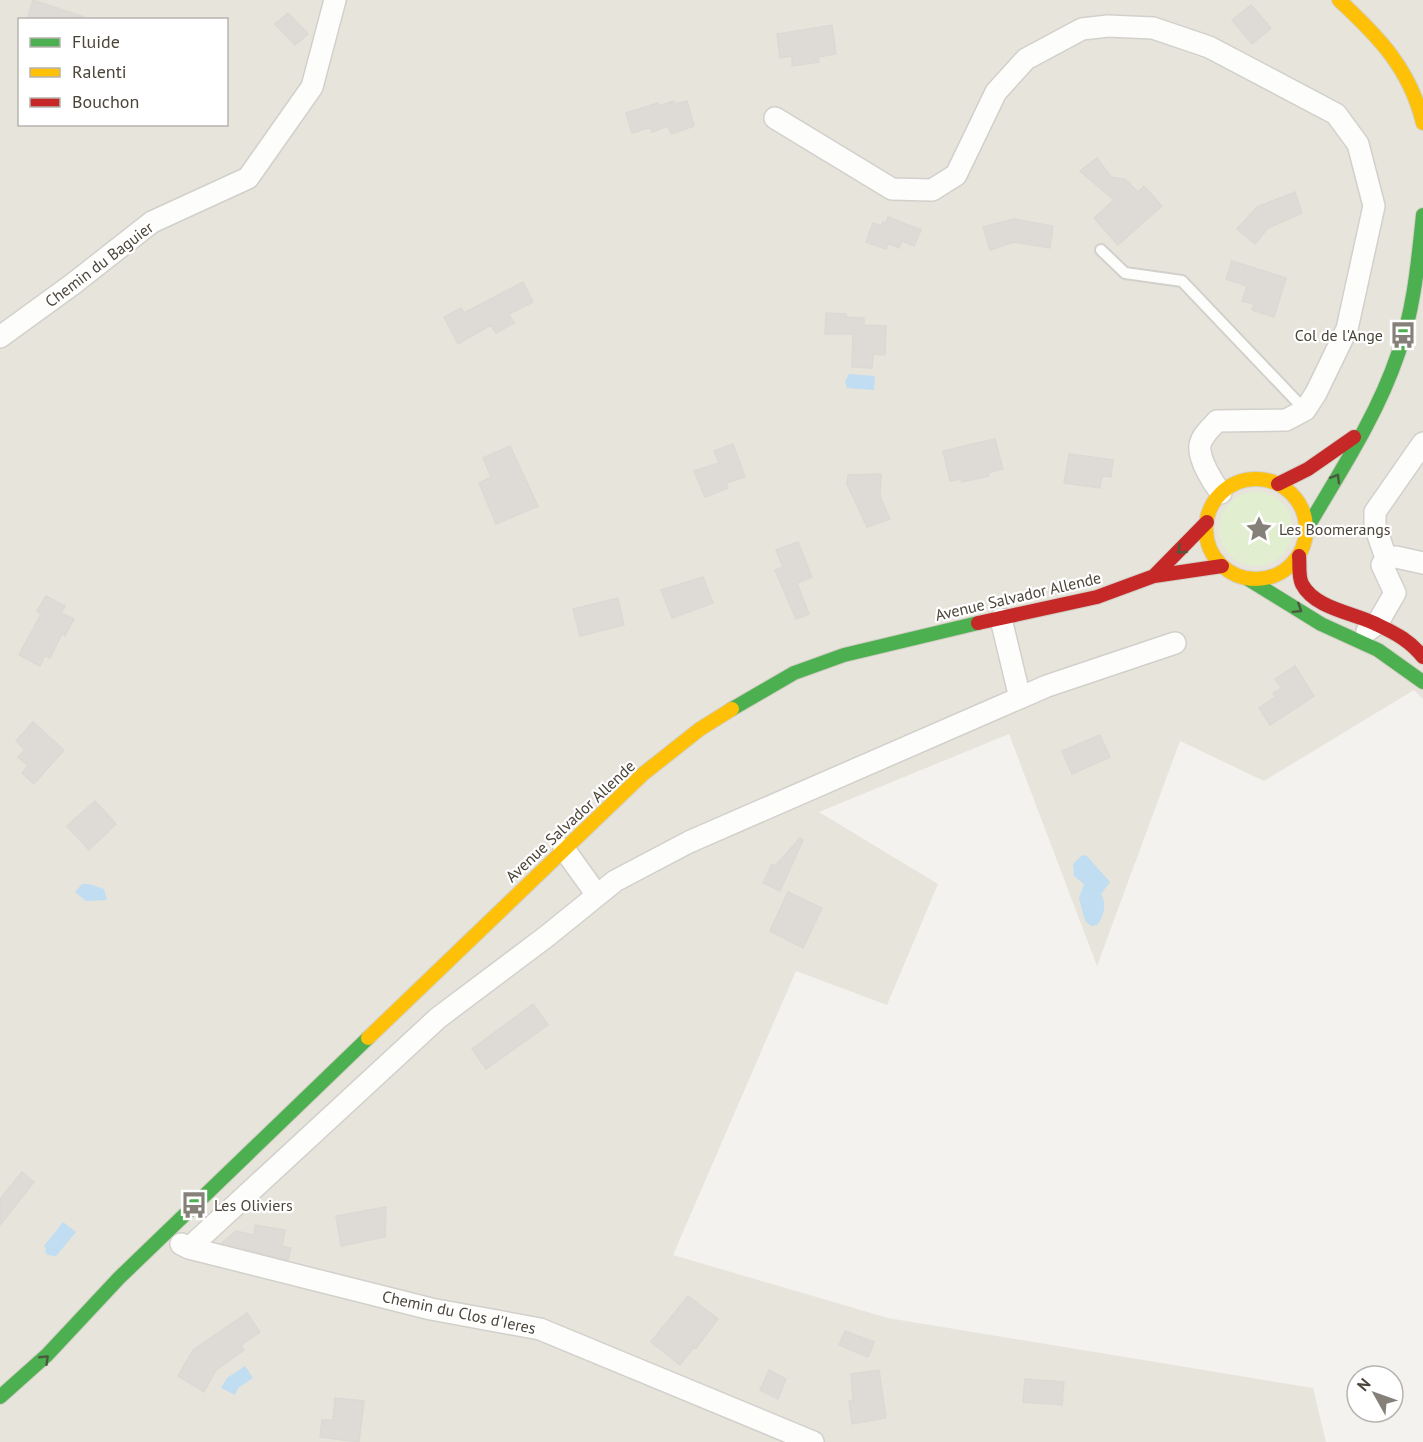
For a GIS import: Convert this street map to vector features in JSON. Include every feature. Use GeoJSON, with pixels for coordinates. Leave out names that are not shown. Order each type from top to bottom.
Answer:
{"type":"FeatureCollection","features":[{"type":"Feature","properties":{"kind":"main road"},"geometry":{"type":"LineString","coordinates":[[1339,0],[1376,34],[1396,58],[1410,84],[1423,123]]}},
{"type":"Feature","properties":{"kind":"main road"},"geometry":{"type":"LineString","coordinates":[[1307,528],[1365,429],[1393,370],[1412,298],[1423,215]]}},
{"type":"Feature","properties":{"kind":"main road"},"geometry":{"type":"LineString","coordinates":[[1278,484],[1316,466],[1365,429]]}},
{"type":"Feature","properties":{"kind":"main road"},"geometry":{"type":"LineString","coordinates":[[1248,579],[1263,579],[1277,575],[1290,567],[1299,556],[1305,543],[1307,528],[1305,514],[1299,502],[1290,491],[1264,480],[1248,480],[1234,485],[1221,494],[1212,507],[1207,522],[1209,546],[1222,566],[1234,575],[1248,579],[1321,624],[1378,650],[1423,682]]}},
{"type":"Feature","properties":{"kind":"main road","name":"Avenue Salvador Allende"},"geometry":{"type":"LineString","coordinates":[[1155,576],[1207,522]]}},
{"type":"Feature","properties":{"kind":"main road"},"geometry":{"type":"LineString","coordinates":[[1299,556],[1301,582],[1311,596],[1377,624],[1411,643],[1423,657]]}},
{"type":"Feature","properties":{"kind":"main road","name":"Avenue Salvador Allende"},"geometry":{"type":"LineString","coordinates":[[4,1392],[35,1368],[68,1337],[119,1278],[564,849],[643,774],[700,729],[794,673],[844,655],[901,639],[1097,597],[1155,576],[1222,566]]}},
{"type":"Feature","properties":{"kind":"main road","name":"Avenue Salvador Allende"},"geometry":{"type":"LineString","coordinates":[[50,1332],[119,1278]]}},
{"type":"Feature","properties":{"kind":"street","name":"Chemin du Baguier"},"geometry":{"type":"LineString","coordinates":[[0,337],[152,222],[248,178],[312,87],[334,0]]}},
{"type":"Feature","properties":{"kind":"street"},"geometry":{"type":"LineString","coordinates":[[775,118],[892,189],[932,190],[956,175],[996,92],[1026,59],[1082,29],[1108,26],[1153,28],[1209,47],[1336,114],[1358,144],[1374,206],[1347,329],[1316,393],[1305,410],[1286,420],[1218,421],[1207,432],[1200,446],[1204,463],[1221,494]]}},
{"type":"Feature","properties":{"kind":"street"},"geometry":{"type":"LineString","coordinates":[[1321,624],[1335,620],[1368,631],[1377,624],[1395,593],[1382,565],[1386,558],[1375,526],[1375,512],[1423,443]]}},
{"type":"Feature","properties":{"kind":"street"},"geometry":{"type":"LineString","coordinates":[[1386,558],[1396,556],[1423,563]]}},
{"type":"Feature","properties":{"kind":"street"},"geometry":{"type":"LineString","coordinates":[[1001,619],[1020,698]]}},
{"type":"Feature","properties":{"kind":"street"},"geometry":{"type":"LineString","coordinates":[[189,1248],[438,1018],[547,936],[615,881],[689,842],[1047,686],[1175,643]]}},
{"type":"Feature","properties":{"kind":"street"},"geometry":{"type":"LineString","coordinates":[[564,849],[597,896]]}},
{"type":"Feature","properties":{"kind":"street","name":"Chemin du Clos d'Ieres"},"geometry":{"type":"LineString","coordinates":[[164,1234],[189,1248],[431,1309],[540,1329],[813,1442]]}},
{"type":"Feature","properties":{"kind":"lane"},"geometry":{"type":"LineString","coordinates":[[1101,250],[1125,273],[1182,281],[1305,410]]}},
{"type":"Feature","properties":{"kind":"shaded area"},"geometry":{"type":"Polygon","coordinates":[[[0,0],[1423,0],[1423,699],[1414,690],[1264,781],[1180,741],[1097,966],[1009,734],[819,812],[938,884],[887,1005],[796,971],[673,1255],[888,1318],[1313,1388],[1326,1442],[0,1442],[0,0]]]}},
{"type":"Feature","properties":{"kind":"green space"},"geometry":{"type":"Polygon","coordinates":[[[1256,492],[1270,495],[1282,503],[1290,515],[1293,529],[1290,543],[1282,555],[1270,563],[1256,566],[1242,563],[1230,555],[1222,543],[1219,529],[1222,515],[1230,503],[1242,495],[1256,492]]]}},
{"type":"Feature","properties":{"kind":"water"},"geometry":{"type":"Polygon","coordinates":[[[849,374],[875,376],[874,390],[847,388],[845,382],[849,374]]]}},
{"type":"Feature","properties":{"kind":"water"},"geometry":{"type":"Polygon","coordinates":[[[1082,855],[1087,856],[1110,882],[1101,894],[1104,910],[1097,925],[1091,926],[1085,921],[1079,898],[1084,884],[1074,876],[1073,864],[1082,855]]]}},
{"type":"Feature","properties":{"kind":"water"},"geometry":{"type":"Polygon","coordinates":[[[82,884],[104,889],[107,900],[86,901],[75,892],[82,884]]]}},
{"type":"Feature","properties":{"kind":"water"},"geometry":{"type":"Polygon","coordinates":[[[63,1222],[76,1232],[56,1256],[47,1255],[44,1246],[63,1222]]]}},
{"type":"Feature","properties":{"kind":"water"},"geometry":{"type":"Polygon","coordinates":[[[245,1366],[253,1378],[238,1388],[235,1395],[221,1388],[227,1378],[245,1366]]]}},
{"type":"Feature","properties":{"kind":"building"},"geometry":{"type":"Polygon","coordinates":[[[33,0],[84,17],[84,18],[28,18],[33,0]]]}},
{"type":"Feature","properties":{"kind":"building"},"geometry":{"type":"Polygon","coordinates":[[[1251,5],[1271,28],[1252,44],[1232,20],[1251,5]]]}},
{"type":"Feature","properties":{"kind":"building"},"geometry":{"type":"Polygon","coordinates":[[[288,13],[308,34],[295,45],[275,24],[288,13]]]}},
{"type":"Feature","properties":{"kind":"building"},"geometry":{"type":"Polygon","coordinates":[[[832,25],[836,54],[818,57],[819,62],[792,66],[792,56],[780,58],[777,34],[832,25]]]}},
{"type":"Feature","properties":{"kind":"building"},"geometry":{"type":"Polygon","coordinates":[[[674,101],[675,104],[687,101],[694,126],[671,134],[668,126],[652,132],[651,127],[632,133],[626,113],[658,103],[659,106],[674,101]]]}},
{"type":"Feature","properties":{"kind":"building"},"geometry":{"type":"Polygon","coordinates":[[[1097,158],[1111,177],[1125,179],[1138,192],[1144,186],[1162,206],[1118,245],[1094,218],[1114,200],[1080,171],[1097,158]]]}},
{"type":"Feature","properties":{"kind":"building"},"geometry":{"type":"Polygon","coordinates":[[[1295,192],[1302,213],[1268,228],[1255,244],[1237,229],[1257,207],[1295,192]]]}},
{"type":"Feature","properties":{"kind":"building"},"geometry":{"type":"Polygon","coordinates":[[[888,217],[921,230],[914,246],[902,241],[899,248],[888,243],[886,249],[866,242],[873,223],[881,226],[883,222],[886,223],[888,217]]]}},
{"type":"Feature","properties":{"kind":"building"},"geometry":{"type":"Polygon","coordinates":[[[1013,219],[1053,226],[1050,248],[1014,242],[990,250],[983,227],[1013,219]]]}},
{"type":"Feature","properties":{"kind":"building"},"geometry":{"type":"Polygon","coordinates":[[[1232,261],[1286,278],[1274,317],[1252,310],[1254,304],[1242,301],[1247,286],[1226,279],[1232,261]]]}},
{"type":"Feature","properties":{"kind":"building"},"geometry":{"type":"Polygon","coordinates":[[[523,282],[533,302],[509,314],[514,323],[496,333],[491,325],[458,344],[444,317],[461,308],[464,313],[523,282]]]}},
{"type":"Feature","properties":{"kind":"building"},"geometry":{"type":"Polygon","coordinates":[[[826,313],[864,318],[864,325],[886,326],[885,355],[873,354],[872,368],[852,367],[853,334],[825,334],[826,313]]]}},
{"type":"Feature","properties":{"kind":"building"},"geometry":{"type":"Polygon","coordinates":[[[995,439],[1003,469],[988,473],[989,476],[962,482],[961,479],[950,481],[943,451],[995,439]]]}},
{"type":"Feature","properties":{"kind":"building"},"geometry":{"type":"Polygon","coordinates":[[[733,444],[745,477],[726,483],[728,488],[705,497],[694,471],[719,463],[714,451],[733,444]]]}},
{"type":"Feature","properties":{"kind":"building"},"geometry":{"type":"Polygon","coordinates":[[[510,446],[538,506],[496,524],[479,483],[491,477],[483,458],[510,446]]]}},
{"type":"Feature","properties":{"kind":"building"},"geometry":{"type":"Polygon","coordinates":[[[1069,454],[1113,460],[1111,477],[1102,476],[1100,488],[1064,483],[1069,454]]]}},
{"type":"Feature","properties":{"kind":"building"},"geometry":{"type":"Polygon","coordinates":[[[881,474],[880,496],[890,519],[867,527],[847,484],[848,475],[881,474]]]}},
{"type":"Feature","properties":{"kind":"building"},"geometry":{"type":"Polygon","coordinates":[[[798,542],[812,577],[797,583],[809,614],[796,619],[775,570],[783,567],[776,550],[798,542]]]}},
{"type":"Feature","properties":{"kind":"building"},"geometry":{"type":"Polygon","coordinates":[[[703,577],[713,603],[672,618],[661,590],[703,577]]]}},
{"type":"Feature","properties":{"kind":"building"},"geometry":{"type":"Polygon","coordinates":[[[46,596],[65,606],[61,613],[74,619],[65,636],[62,634],[50,658],[45,655],[40,666],[19,655],[41,614],[37,611],[46,596]]]}},
{"type":"Feature","properties":{"kind":"building"},"geometry":{"type":"Polygon","coordinates":[[[618,598],[624,625],[580,636],[573,609],[618,598]]]}},
{"type":"Feature","properties":{"kind":"building"},"geometry":{"type":"Polygon","coordinates":[[[1295,666],[1314,696],[1270,725],[1259,708],[1275,697],[1273,693],[1282,688],[1275,679],[1295,666]]]}},
{"type":"Feature","properties":{"kind":"building"},"geometry":{"type":"Polygon","coordinates":[[[33,722],[64,750],[34,784],[22,773],[28,766],[18,757],[25,750],[16,741],[33,722]]]}},
{"type":"Feature","properties":{"kind":"building"},"geometry":{"type":"Polygon","coordinates":[[[1100,735],[1110,757],[1072,774],[1062,751],[1100,735]]]}},
{"type":"Feature","properties":{"kind":"building"},"geometry":{"type":"Polygon","coordinates":[[[95,801],[116,824],[89,850],[67,826],[95,801]]]}},
{"type":"Feature","properties":{"kind":"building"},"geometry":{"type":"Polygon","coordinates":[[[800,838],[803,840],[780,891],[763,883],[772,864],[775,866],[800,838]]]}},
{"type":"Feature","properties":{"kind":"building"},"geometry":{"type":"Polygon","coordinates":[[[788,892],[822,908],[803,948],[770,931],[788,892]]]}},
{"type":"Feature","properties":{"kind":"building"},"geometry":{"type":"Polygon","coordinates":[[[533,1004],[548,1025],[486,1069],[472,1049],[533,1004]]]}},
{"type":"Feature","properties":{"kind":"building"},"geometry":{"type":"Polygon","coordinates":[[[22,1172],[34,1182],[0,1225],[0,1199],[22,1172]]]}},
{"type":"Feature","properties":{"kind":"building"},"geometry":{"type":"Polygon","coordinates":[[[386,1207],[385,1237],[341,1246],[336,1216],[386,1207]]]}},
{"type":"Feature","properties":{"kind":"building"},"geometry":{"type":"Polygon","coordinates":[[[255,1225],[285,1230],[282,1246],[291,1248],[288,1260],[222,1243],[236,1231],[254,1235],[255,1225]]]}},
{"type":"Feature","properties":{"kind":"building"},"geometry":{"type":"Polygon","coordinates":[[[688,1296],[718,1319],[680,1365],[651,1342],[688,1296]]]}},
{"type":"Feature","properties":{"kind":"building"},"geometry":{"type":"Polygon","coordinates":[[[247,1313],[260,1332],[241,1345],[244,1350],[216,1370],[204,1392],[178,1376],[193,1350],[247,1313]]]}},
{"type":"Feature","properties":{"kind":"building"},"geometry":{"type":"Polygon","coordinates":[[[845,1331],[874,1342],[868,1357],[839,1345],[845,1331]]]}},
{"type":"Feature","properties":{"kind":"building"},"geometry":{"type":"Polygon","coordinates":[[[769,1370],[786,1379],[778,1399],[760,1390],[769,1370]]]}},
{"type":"Feature","properties":{"kind":"building"},"geometry":{"type":"Polygon","coordinates":[[[879,1370],[886,1418],[852,1424],[849,1401],[853,1401],[851,1374],[879,1370]]]}},
{"type":"Feature","properties":{"kind":"building"},"geometry":{"type":"Polygon","coordinates":[[[1025,1379],[1064,1382],[1062,1405],[1023,1402],[1025,1379]]]}},
{"type":"Feature","properties":{"kind":"building"},"geometry":{"type":"Polygon","coordinates":[[[335,1398],[364,1401],[359,1442],[320,1437],[322,1420],[333,1420],[335,1398]]]}},
{"type":"Feature","properties":{"kind":"traffic: fast"},"geometry":{"type":"LineString","coordinates":[[1307,528],[1369,422],[1398,354],[1412,303],[1423,215]]}},
{"type":"Feature","properties":{"kind":"traffic: fast"},"geometry":{"type":"LineString","coordinates":[[1248,579],[1321,624],[1378,650],[1423,682]]}},
{"type":"Feature","properties":{"kind":"traffic: fast"},"geometry":{"type":"LineString","coordinates":[[732,709],[794,673],[844,655],[978,623]]}},
{"type":"Feature","properties":{"kind":"traffic: fast"},"geometry":{"type":"LineString","coordinates":[[0,1397],[47,1355],[119,1278],[368,1038]]}},
{"type":"Feature","properties":{"kind":"traffic: slow"},"geometry":{"type":"LineString","coordinates":[[1339,0],[1391,55],[1410,86],[1423,123]]}},
{"type":"Feature","properties":{"kind":"traffic: slow"},"geometry":{"type":"LineString","coordinates":[[1256,479],[1284,487],[1298,501],[1306,529],[1298,557],[1284,571],[1256,579],[1228,571],[1214,557],[1206,529],[1214,501],[1228,487],[1256,479]]}},
{"type":"Feature","properties":{"kind":"traffic: slow"},"geometry":{"type":"LineString","coordinates":[[368,1038],[643,774],[700,729],[732,709]]}},
{"type":"Feature","properties":{"kind":"traffic: jam"},"geometry":{"type":"LineString","coordinates":[[1278,484],[1308,469],[1354,437]]}},
{"type":"Feature","properties":{"kind":"traffic: jam"},"geometry":{"type":"LineString","coordinates":[[1154,576],[1207,522]]}},
{"type":"Feature","properties":{"kind":"traffic: jam"},"geometry":{"type":"LineString","coordinates":[[1299,556],[1302,584],[1316,599],[1391,632],[1408,642],[1423,657]]}},
{"type":"Feature","properties":{"kind":"traffic: jam"},"geometry":{"type":"LineString","coordinates":[[978,623],[1097,597],[1154,576],[1222,566]]}},
{"type":"Feature","properties":{"kind":"place","name":"Col de l'Ange"},"geometry":{"type":"Point","coordinates":[1403,335]}},
{"type":"Feature","properties":{"kind":"place","name":"Les Boomerangs"},"geometry":{"type":"Point","coordinates":[1259,529]}},
{"type":"Feature","properties":{"kind":"place","name":"Les Oliviers"},"geometry":{"type":"Point","coordinates":[194,1205]}}]}
